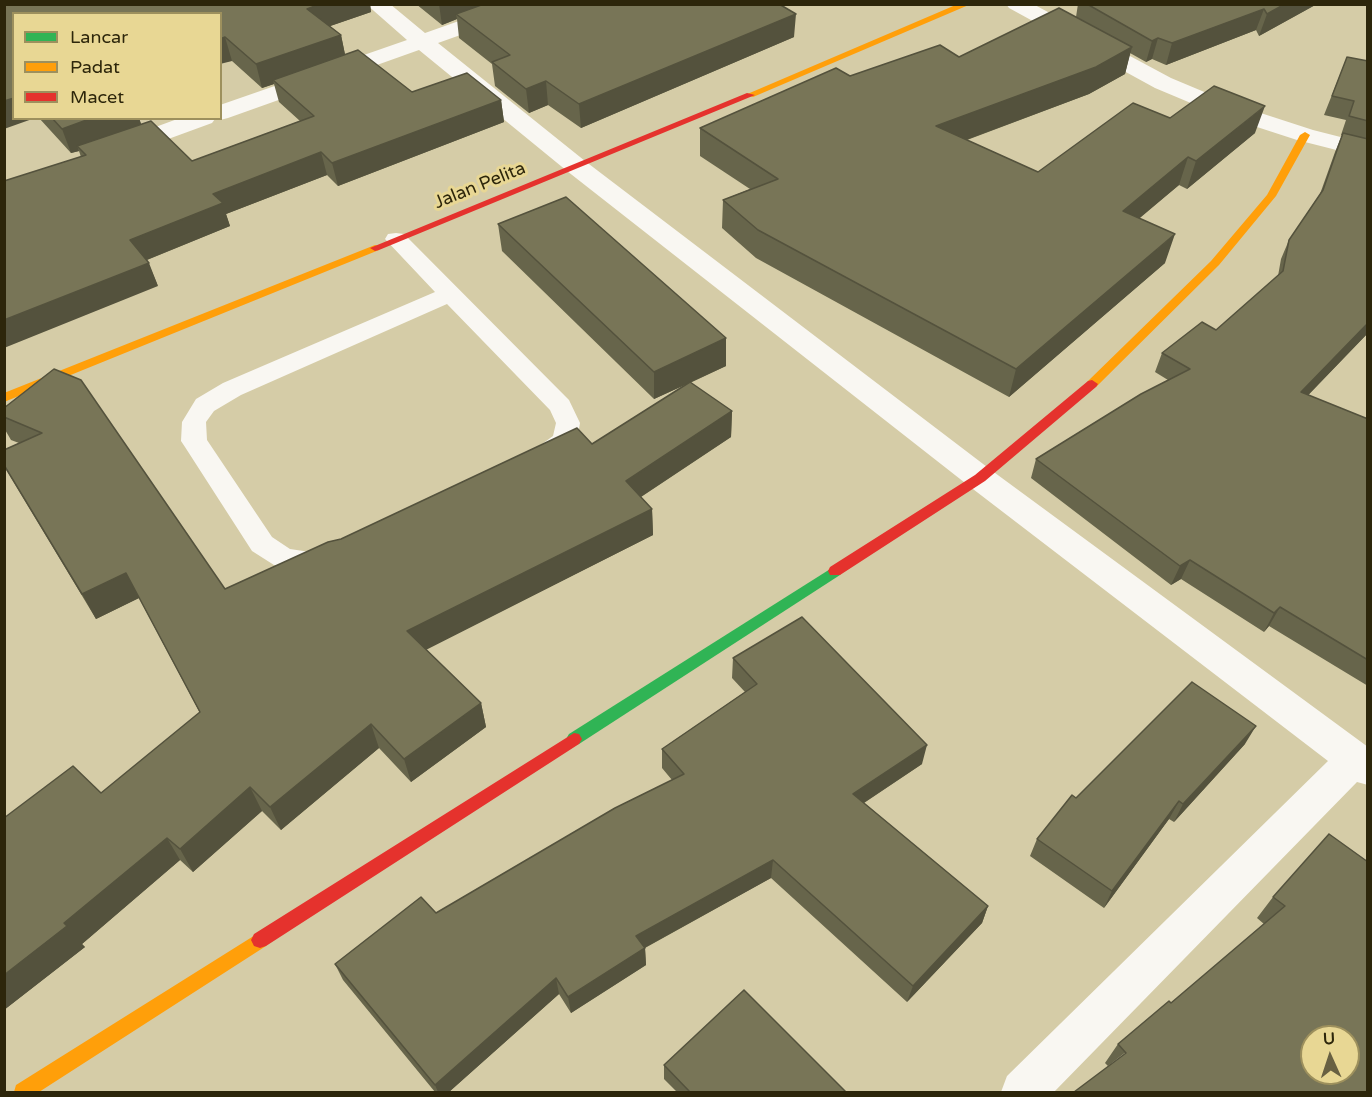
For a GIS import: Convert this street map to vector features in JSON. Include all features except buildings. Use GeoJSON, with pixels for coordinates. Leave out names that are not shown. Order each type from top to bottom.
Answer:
{"type":"FeatureCollection","features":[{"type":"Feature","properties":{"kind":"main road","name":"Jalan Pelita"},"geometry":{"type":"LineString","coordinates":[[4,398],[576,166],[967,4]]}},
{"type":"Feature","properties":{"kind":"main road"},"geometry":{"type":"LineString","coordinates":[[23,1092],[980,477],[1071,404],[1163,317],[1215,263],[1271,195],[1305,135]]}},
{"type":"Feature","properties":{"kind":"street"},"geometry":{"type":"LineString","coordinates":[[376,4],[576,166],[980,477],[1360,765],[1023,1092]]}},
{"type":"Feature","properties":{"kind":"street"},"geometry":{"type":"LineString","coordinates":[[222,112],[529,4]]}},
{"type":"Feature","properties":{"kind":"street"},"geometry":{"type":"LineString","coordinates":[[1016,4],[1163,83],[1226,109],[1305,135],[1368,151]]}},
{"type":"Feature","properties":{"kind":"street"},"geometry":{"type":"LineString","coordinates":[[104,153],[198,120]]}},
{"type":"Feature","properties":{"kind":"lane"},"geometry":{"type":"LineString","coordinates":[[396,239],[560,406],[568,423],[564,440],[536,461],[515,471]]}},
{"type":"Feature","properties":{"kind":"lane"},"geometry":{"type":"LineString","coordinates":[[349,550],[310,562],[284,558],[261,544],[194,441],[194,422],[205,405],[232,388],[450,294]]}},
{"type":"Feature","properties":{"kind":"traffic: fast"},"geometry":{"type":"LineString","coordinates":[[574,739],[835,571]]}},
{"type":"Feature","properties":{"kind":"traffic: slow"},"geometry":{"type":"LineString","coordinates":[[750,95],[967,4]]}},
{"type":"Feature","properties":{"kind":"traffic: slow"},"geometry":{"type":"LineString","coordinates":[[1092,384],[1215,263],[1271,196],[1305,135]]}},
{"type":"Feature","properties":{"kind":"traffic: slow"},"geometry":{"type":"LineString","coordinates":[[4,398],[375,248]]}},
{"type":"Feature","properties":{"kind":"traffic: slow"},"geometry":{"type":"LineString","coordinates":[[23,1092],[260,940]]}},
{"type":"Feature","properties":{"kind":"traffic: jam"},"geometry":{"type":"LineString","coordinates":[[375,248],[750,95]]}},
{"type":"Feature","properties":{"kind":"traffic: jam"},"geometry":{"type":"LineString","coordinates":[[835,571],[980,478],[1092,384]]}},
{"type":"Feature","properties":{"kind":"traffic: jam"},"geometry":{"type":"LineString","coordinates":[[260,940],[574,739]]}}]}
